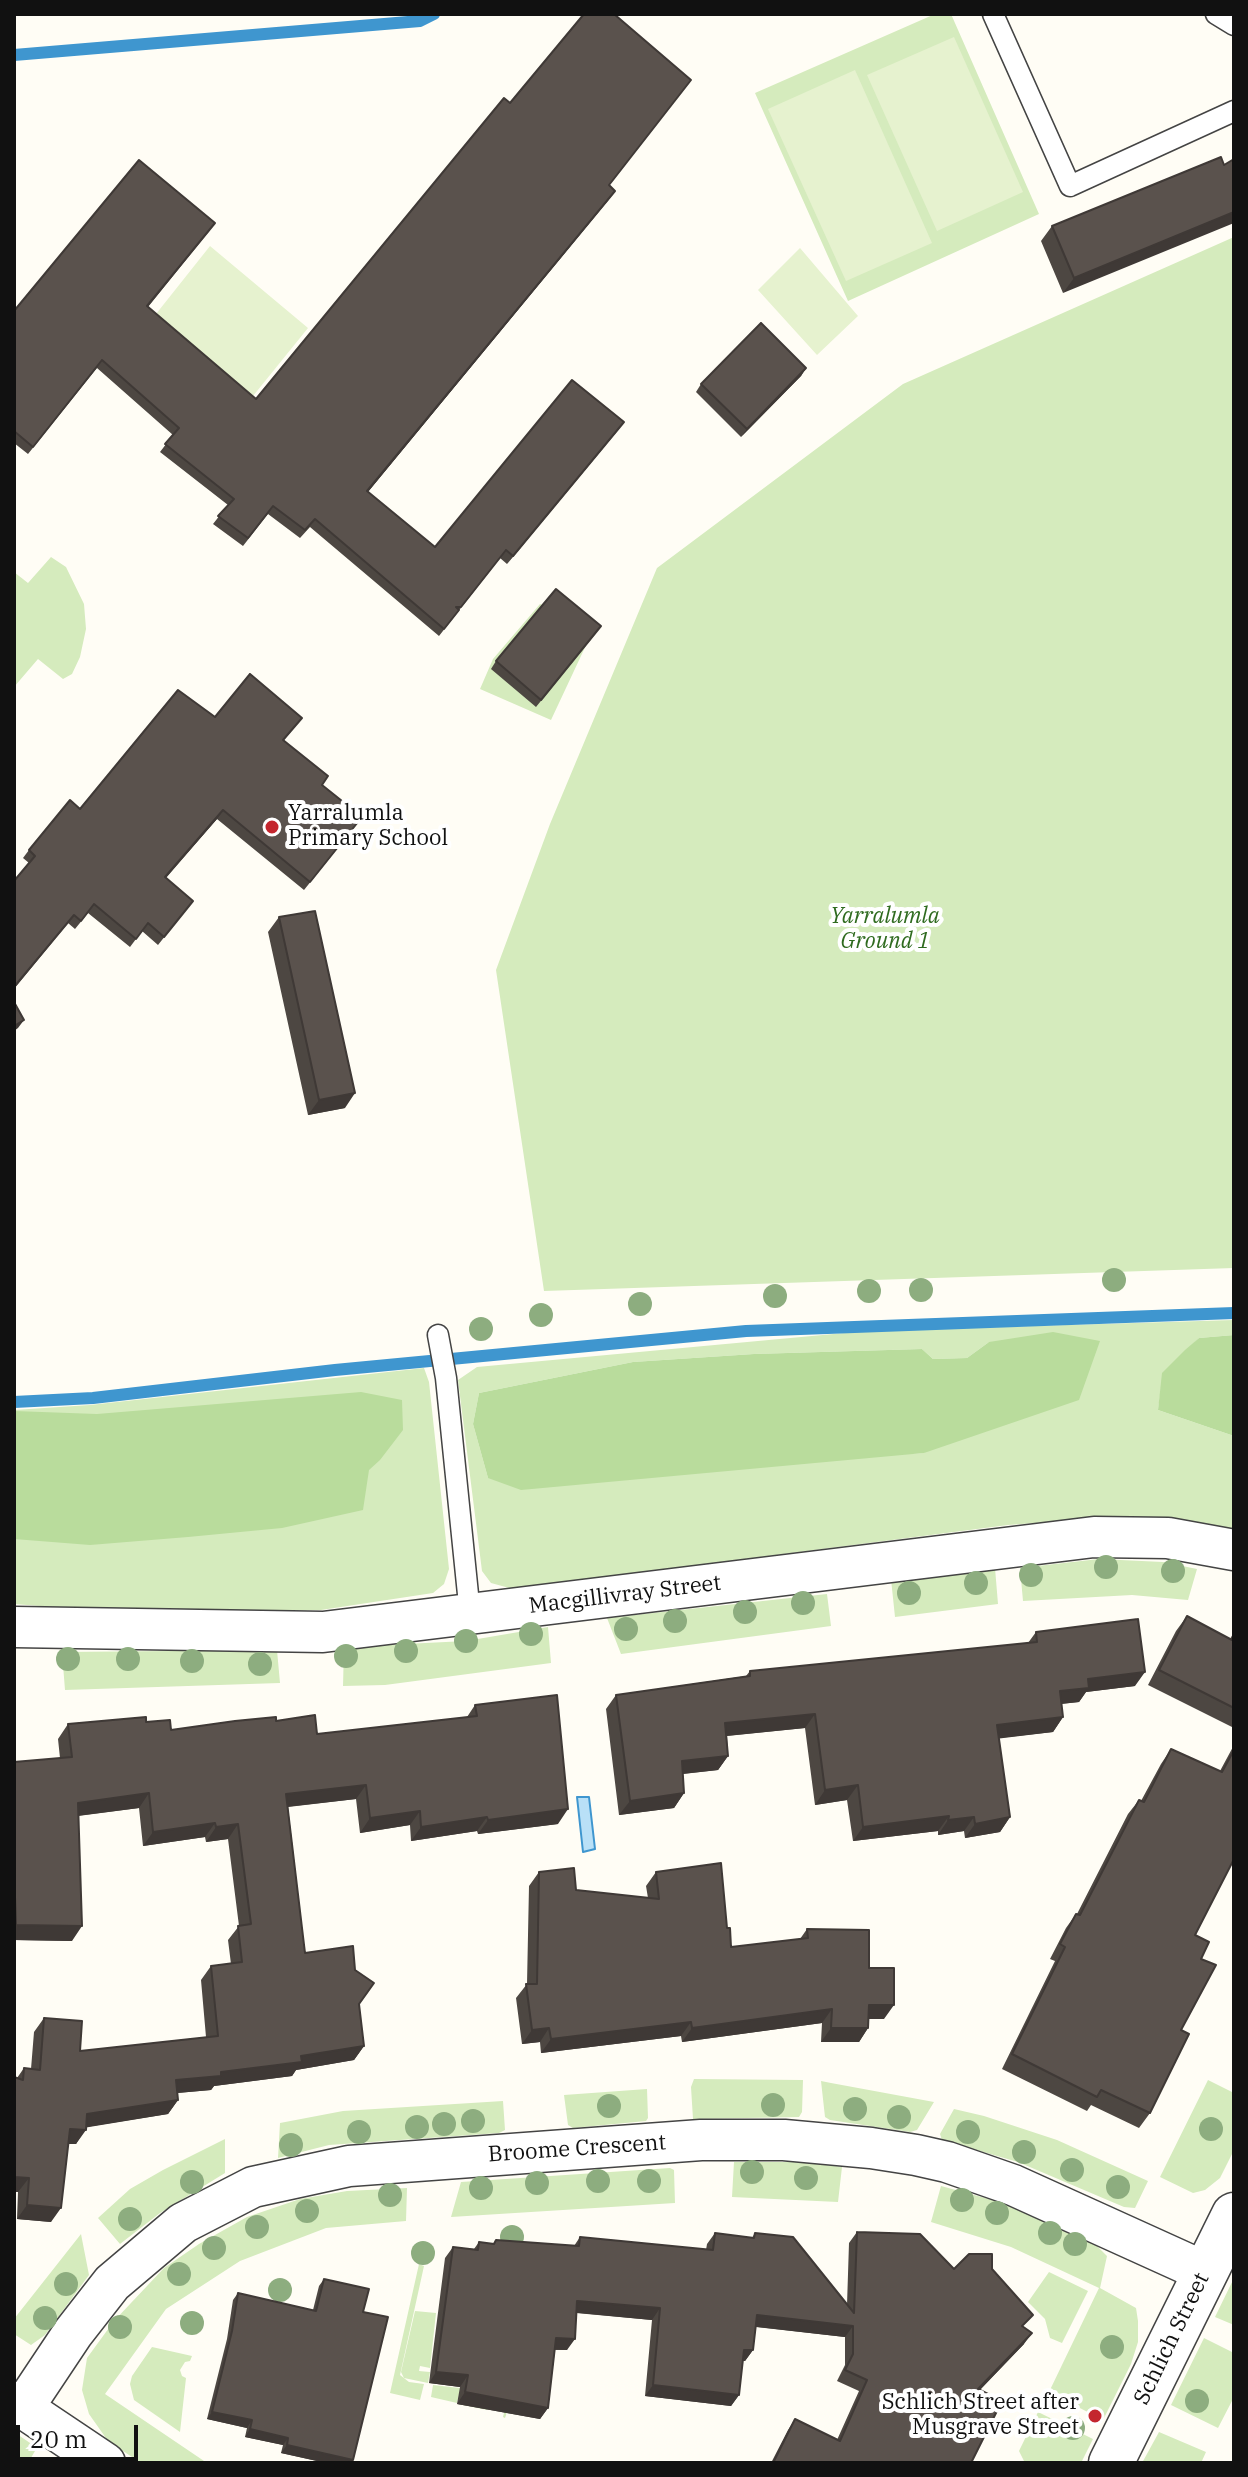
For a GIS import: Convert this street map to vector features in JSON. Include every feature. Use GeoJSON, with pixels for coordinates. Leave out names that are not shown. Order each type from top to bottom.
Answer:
{"type":"FeatureCollection","features":[{"type":"Feature","properties":{"kind":"street","name":"Macgillivray Street"},"geometry":{"type":"LineString","coordinates":[[14,1627],[323,1632],[1094,1537],[1168,1538],[1220,1545],[1234,1550]]}},
{"type":"Feature","properties":{"kind":"street","name":"Broome Crescent"},"geometry":{"type":"LineString","coordinates":[[18,2405],[112,2283],[183,2223],[253,2187],[349,2166],[701,2140],[798,2141],[871,2148],[947,2162],[1013,2185],[1205,2272]]}},
{"type":"Feature","properties":{"kind":"street","name":"Schlich Street"},"geometry":{"type":"LineString","coordinates":[[1111,2463],[1234,2215]]}},
{"type":"Feature","properties":{"kind":"street"},"geometry":{"type":"LineString","coordinates":[[18,2405],[105,2463]]}},
{"type":"Feature","properties":{"kind":"lane"},"geometry":{"type":"LineString","coordinates":[[993,14],[1070,186],[1234,111]]}},
{"type":"Feature","properties":{"kind":"lane"},"geometry":{"type":"LineString","coordinates":[[1216,14],[1234,25]]}},
{"type":"Feature","properties":{"kind":"lane"},"geometry":{"type":"LineString","coordinates":[[438,1335],[446,1378],[470,1614]]}},
{"type":"Feature","properties":{"kind":"green space"},"geometry":{"type":"Polygon","coordinates":[[[935,14],[951,14],[1039,214],[848,301],[755,93],[935,14]]]}},
{"type":"Feature","properties":{"kind":"green space"},"geometry":{"type":"Polygon","coordinates":[[[954,37],[1023,192],[937,231],[867,75],[954,37]]]}},
{"type":"Feature","properties":{"kind":"green space"},"geometry":{"type":"Polygon","coordinates":[[[855,70],[932,243],[846,281],[768,109],[855,70]]]}},
{"type":"Feature","properties":{"kind":"green space","name":"Yarralumla Ground 1"},"geometry":{"type":"Polygon","coordinates":[[[1234,237],[1234,1268],[544,1291],[496,970],[550,824],[657,568],[903,384],[1234,237]]]}},
{"type":"Feature","properties":{"kind":"green space"},"geometry":{"type":"Polygon","coordinates":[[[210,246],[308,328],[253,396],[156,314],[210,246]]]}},
{"type":"Feature","properties":{"kind":"green space"},"geometry":{"type":"Polygon","coordinates":[[[800,248],[858,316],[817,355],[758,290],[800,248]]]}},
{"type":"Feature","properties":{"kind":"green space"},"geometry":{"type":"Polygon","coordinates":[[[51,557],[66,567],[84,604],[86,629],[80,657],[72,674],[63,679],[38,659],[14,687],[14,572],[28,583],[51,557]]]}},
{"type":"Feature","properties":{"kind":"green space"},"geometry":{"type":"Polygon","coordinates":[[[540,604],[595,626],[551,720],[480,689],[493,659],[540,604]]]}},
{"type":"Feature","properties":{"kind":"green space"},"geometry":{"type":"Polygon","coordinates":[[[1234,1320],[1234,1335],[1199,1338],[1163,1373],[1158,1410],[1234,1436],[1234,1532],[1089,1519],[1008,1525],[513,1589],[491,1583],[482,1571],[458,1380],[477,1367],[866,1331],[1234,1320]],[[989,1342],[967,1358],[933,1359],[922,1349],[754,1354],[633,1362],[479,1393],[473,1424],[488,1478],[924,1453],[989,1342]]]}},
{"type":"Feature","properties":{"kind":"green space"},"geometry":{"type":"Polygon","coordinates":[[[1053,1332],[1100,1341],[1079,1400],[924,1453],[521,1490],[488,1478],[473,1424],[479,1393],[633,1362],[754,1354],[922,1349],[933,1359],[967,1358],[989,1342],[1053,1332]]]}},
{"type":"Feature","properties":{"kind":"green space"},"geometry":{"type":"Polygon","coordinates":[[[1234,1335],[1234,1436],[1158,1410],[1162,1373],[1185,1350],[1199,1338],[1234,1335]]]}},
{"type":"Feature","properties":{"kind":"green space"},"geometry":{"type":"Polygon","coordinates":[[[424,1368],[429,1382],[449,1569],[444,1584],[433,1593],[321,1610],[217,1611],[14,1604],[14,1410],[90,1405],[424,1368]]]}},
{"type":"Feature","properties":{"kind":"green space"},"geometry":{"type":"Polygon","coordinates":[[[361,1392],[402,1400],[403,1430],[369,1470],[363,1510],[282,1528],[188,1537],[90,1545],[14,1539],[14,1411],[97,1414],[361,1392]]]}},
{"type":"Feature","properties":{"kind":"green space"},"geometry":{"type":"Polygon","coordinates":[[[1099,1559],[1163,1562],[1197,1569],[1188,1600],[1132,1595],[1023,1601],[1020,1568],[1099,1559]]]}},
{"type":"Feature","properties":{"kind":"green space"},"geometry":{"type":"Polygon","coordinates":[[[995,1568],[998,1604],[895,1617],[891,1579],[995,1568]]]}},
{"type":"Feature","properties":{"kind":"green space"},"geometry":{"type":"Polygon","coordinates":[[[827,1594],[831,1626],[621,1654],[607,1618],[827,1594]]]}},
{"type":"Feature","properties":{"kind":"green space"},"geometry":{"type":"Polygon","coordinates":[[[548,1627],[551,1663],[385,1685],[343,1686],[344,1647],[466,1641],[548,1627]]]}},
{"type":"Feature","properties":{"kind":"green space"},"geometry":{"type":"Polygon","coordinates":[[[277,1650],[280,1683],[65,1690],[62,1652],[277,1650]]]}},
{"type":"Feature","properties":{"kind":"green space"},"geometry":{"type":"Polygon","coordinates":[[[694,2079],[803,2080],[802,2112],[799,2117],[693,2119],[691,2087],[694,2079]]]}},
{"type":"Feature","properties":{"kind":"green space"},"geometry":{"type":"Polygon","coordinates":[[[1208,2080],[1234,2093],[1234,2150],[1220,2178],[1205,2190],[1193,2193],[1160,2177],[1208,2080]]]}},
{"type":"Feature","properties":{"kind":"green space"},"geometry":{"type":"Polygon","coordinates":[[[821,2081],[934,2102],[917,2130],[910,2132],[830,2120],[825,2117],[821,2081]]]}},
{"type":"Feature","properties":{"kind":"green space"},"geometry":{"type":"Polygon","coordinates":[[[647,2089],[646,2121],[573,2128],[568,2125],[564,2095],[647,2089]]]}},
{"type":"Feature","properties":{"kind":"green space"},"geometry":{"type":"Polygon","coordinates":[[[503,2101],[505,2130],[499,2133],[329,2145],[278,2158],[280,2123],[343,2111],[503,2101]]]}},
{"type":"Feature","properties":{"kind":"green space"},"geometry":{"type":"Polygon","coordinates":[[[954,2109],[1057,2140],[1148,2181],[1135,2208],[1124,2207],[1018,2162],[942,2140],[940,2134],[954,2109]]]}},
{"type":"Feature","properties":{"kind":"green space"},"geometry":{"type":"Polygon","coordinates":[[[225,2139],[225,2173],[160,2213],[120,2244],[98,2218],[130,2189],[225,2139]]]}},
{"type":"Feature","properties":{"kind":"green space"},"geometry":{"type":"Polygon","coordinates":[[[734,2162],[801,2162],[842,2167],[838,2202],[732,2197],[734,2162]]]}},
{"type":"Feature","properties":{"kind":"green space"},"geometry":{"type":"Polygon","coordinates":[[[674,2170],[675,2203],[451,2217],[461,2182],[674,2170]]]}},
{"type":"Feature","properties":{"kind":"green space"},"geometry":{"type":"Polygon","coordinates":[[[941,2186],[1000,2202],[1059,2226],[1096,2245],[1107,2256],[1100,2288],[1136,2308],[1138,2342],[1131,2364],[1103,2420],[1049,2392],[1099,2288],[1011,2247],[931,2222],[941,2186]]]}},
{"type":"Feature","properties":{"kind":"green space"},"geometry":{"type":"Polygon","coordinates":[[[407,2188],[406,2221],[326,2228],[240,2261],[166,2309],[105,2394],[207,2463],[141,2463],[108,2441],[89,2414],[82,2390],[87,2358],[114,2321],[164,2268],[247,2217],[300,2199],[347,2191],[407,2188]]]}},
{"type":"Feature","properties":{"kind":"green space"},"geometry":{"type":"Polygon","coordinates":[[[81,2234],[89,2275],[45,2335],[31,2345],[14,2334],[14,2319],[81,2234]]]}},
{"type":"Feature","properties":{"kind":"green space"},"geometry":{"type":"Polygon","coordinates":[[[419,2264],[424,2266],[400,2375],[409,2382],[424,2384],[420,2400],[390,2393],[419,2264]]]}},
{"type":"Feature","properties":{"kind":"green space"},"geometry":{"type":"Polygon","coordinates":[[[1049,2272],[1088,2291],[1062,2343],[1050,2338],[1045,2319],[1028,2302],[1049,2272]]]}},
{"type":"Feature","properties":{"kind":"green space"},"geometry":{"type":"Polygon","coordinates":[[[1234,2278],[1234,2325],[1215,2317],[1234,2278]]]}},
{"type":"Feature","properties":{"kind":"green space"},"geometry":{"type":"Polygon","coordinates":[[[415,2311],[436,2313],[430,2368],[420,2366],[419,2371],[430,2372],[428,2383],[404,2378],[401,2372],[415,2311]]]}},
{"type":"Feature","properties":{"kind":"green space"},"geometry":{"type":"Polygon","coordinates":[[[1204,2338],[1234,2353],[1234,2397],[1218,2428],[1171,2405],[1204,2338]]]}},
{"type":"Feature","properties":{"kind":"green space"},"geometry":{"type":"Polygon","coordinates":[[[152,2347],[192,2356],[180,2370],[186,2378],[180,2432],[134,2400],[130,2384],[132,2376],[152,2347]]]}},
{"type":"Feature","properties":{"kind":"green space"},"geometry":{"type":"Polygon","coordinates":[[[433,2385],[522,2395],[505,2418],[505,2409],[488,2404],[487,2410],[458,2404],[459,2394],[457,2403],[431,2397],[433,2385]]]}},
{"type":"Feature","properties":{"kind":"green space"},"geometry":{"type":"Polygon","coordinates":[[[1038,2412],[1093,2439],[1081,2463],[1025,2463],[1019,2451],[1038,2412]]]}},
{"type":"Feature","properties":{"kind":"green space"},"geometry":{"type":"Polygon","coordinates":[[[14,2432],[33,2445],[35,2451],[28,2463],[14,2463],[14,2432]]]}},
{"type":"Feature","properties":{"kind":"green space"},"geometry":{"type":"Polygon","coordinates":[[[1159,2432],[1206,2452],[1201,2463],[1142,2463],[1159,2432]]]}},
{"type":"Feature","properties":{"kind":"water"},"geometry":{"type":"Polygon","coordinates":[[[577,1797],[589,1797],[595,1849],[583,1852],[577,1797]]]}},
{"type":"Feature","properties":{"kind":"building"},"geometry":{"type":"Polygon","coordinates":[[[584,14],[614,14],[691,80],[609,185],[615,191],[367,491],[435,547],[572,380],[624,422],[513,556],[506,550],[461,607],[456,607],[459,610],[444,629],[315,519],[305,530],[273,506],[248,538],[218,516],[234,499],[165,444],[179,428],[102,360],[33,447],[14,431],[14,311],[139,160],[215,223],[147,306],[256,399],[504,98],[510,103],[584,14]]]}},
{"type":"Feature","properties":{"kind":"building"},"geometry":{"type":"Polygon","coordinates":[[[1221,157],[1224,165],[1234,159],[1234,212],[1074,278],[1052,226],[1221,157]]]}},
{"type":"Feature","properties":{"kind":"building"},"geometry":{"type":"Polygon","coordinates":[[[761,323],[806,368],[747,429],[701,384],[761,323]]]}},
{"type":"Feature","properties":{"kind":"building"},"geometry":{"type":"Polygon","coordinates":[[[556,589],[601,626],[541,700],[496,661],[556,589]]]}},
{"type":"Feature","properties":{"kind":"building"},"geometry":{"type":"Polygon","coordinates":[[[250,674],[302,718],[283,740],[328,776],[322,785],[362,817],[310,882],[223,810],[165,877],[193,901],[164,937],[148,923],[136,939],[94,904],[81,921],[74,915],[14,987],[14,881],[35,856],[29,850],[70,800],[80,809],[178,690],[215,717],[250,674]]]}},
{"type":"Feature","properties":{"kind":"building"},"geometry":{"type":"Polygon","coordinates":[[[315,911],[355,1093],[319,1100],[279,917],[315,911]]]}},
{"type":"Feature","properties":{"kind":"building"},"geometry":{"type":"Polygon","coordinates":[[[14,1002],[24,1020],[14,1026],[14,1002]]]}},
{"type":"Feature","properties":{"kind":"building"},"geometry":{"type":"Polygon","coordinates":[[[1187,1616],[1232,1640],[1234,1635],[1234,1708],[1159,1670],[1187,1616]]]}},
{"type":"Feature","properties":{"kind":"building"},"geometry":{"type":"Polygon","coordinates":[[[1138,1619],[1145,1672],[1088,1679],[1089,1688],[1060,1691],[1063,1717],[997,1725],[1010,1817],[975,1824],[974,1817],[948,1820],[949,1816],[863,1827],[858,1785],[825,1790],[815,1714],[725,1723],[728,1756],[682,1761],[684,1793],[630,1801],[616,1695],[750,1676],[750,1671],[1037,1642],[1036,1632],[1138,1619]]]}},
{"type":"Feature","properties":{"kind":"building"},"geometry":{"type":"Polygon","coordinates":[[[557,1695],[568,1809],[421,1827],[420,1811],[370,1818],[366,1785],[286,1794],[305,1953],[353,1946],[355,1970],[374,1983],[359,2004],[364,2046],[301,2056],[302,2062],[221,2072],[221,2076],[176,2080],[178,2100],[87,2114],[86,2130],[70,2129],[61,2208],[27,2205],[29,2178],[14,2177],[14,2077],[23,2080],[24,2068],[40,2070],[44,2018],[82,2021],[80,2051],[218,2036],[211,1966],[242,1962],[238,1926],[251,1924],[238,1824],[216,1827],[215,1823],[153,1832],[149,1793],[78,1803],[82,1926],[16,1925],[14,1762],[72,1757],[68,1724],[146,1717],[146,1722],[170,1720],[171,1730],[315,1715],[317,1734],[477,1716],[475,1705],[557,1695]]]}},
{"type":"Feature","properties":{"kind":"building"},"geometry":{"type":"Polygon","coordinates":[[[1171,1749],[1222,1772],[1234,1750],[1234,1859],[1195,1935],[1209,1942],[1201,1959],[1216,1965],[1181,2030],[1189,2034],[1150,2113],[1101,2090],[1097,2097],[1012,2054],[1065,1947],[1060,1944],[1076,1914],[1080,1915],[1139,1800],[1144,1802],[1171,1749]]]}},
{"type":"Feature","properties":{"kind":"building"},"geometry":{"type":"Polygon","coordinates":[[[721,1863],[731,1947],[808,1938],[807,1929],[869,1930],[869,1968],[894,1968],[894,2005],[869,2005],[868,2028],[831,2028],[832,2009],[692,2028],[691,2022],[551,2039],[549,2028],[532,2030],[526,1984],[537,1984],[539,1872],[574,1868],[576,1890],[659,1899],[656,1872],[721,1863]]]}},
{"type":"Feature","properties":{"kind":"building"},"geometry":{"type":"Polygon","coordinates":[[[857,2232],[920,2234],[954,2269],[969,2254],[992,2254],[992,2269],[1033,2315],[1022,2326],[1032,2333],[978,2389],[1002,2401],[971,2463],[773,2463],[795,2419],[840,2441],[867,2380],[845,2370],[853,2354],[853,2326],[757,2315],[753,2350],[744,2350],[739,2395],[653,2385],[660,2308],[577,2301],[575,2339],[556,2338],[548,2408],[465,2392],[468,2375],[436,2372],[453,2247],[478,2250],[479,2242],[494,2244],[496,2240],[579,2246],[580,2237],[713,2250],[715,2233],[754,2238],[755,2233],[793,2237],[854,2313],[857,2232]]]}},
{"type":"Feature","properties":{"kind":"building"},"geometry":{"type":"Polygon","coordinates":[[[324,2279],[369,2289],[363,2312],[388,2317],[353,2460],[287,2445],[288,2438],[250,2429],[252,2420],[212,2412],[238,2293],[316,2311],[324,2279]]]}},
{"type":"Feature","properties":{"kind":"waterway"},"geometry":{"type":"LineString","coordinates":[[14,55],[420,21],[434,14]]}},
{"type":"Feature","properties":{"kind":"waterway"},"geometry":{"type":"LineString","coordinates":[[14,1402],[93,1398],[335,1370],[746,1331],[1234,1313]]}},
{"type":"Feature","properties":{"kind":"place","name":"Yarralumla Primary School"},"geometry":{"type":"Point","coordinates":[272,827]}},
{"type":"Feature","properties":{"kind":"place","name":"Schlich Street after Musgrave Street"},"geometry":{"type":"Point","coordinates":[1095,2416]}}]}
